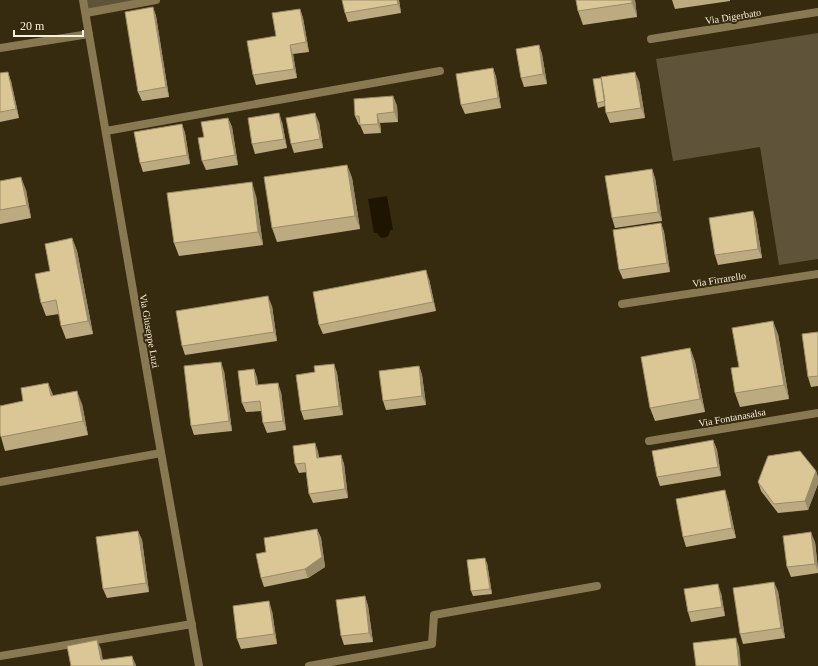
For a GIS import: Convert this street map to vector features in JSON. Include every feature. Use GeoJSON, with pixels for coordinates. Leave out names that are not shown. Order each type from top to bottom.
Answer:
{"type":"FeatureCollection","features":[{"type":"Feature","properties":{"kind":"street","name":"Via Giuseppe Luzi"},"geometry":{"type":"LineString","coordinates":[[83,0],[199,666]]}},
{"type":"Feature","properties":{"kind":"street"},"geometry":{"type":"LineString","coordinates":[[86,14],[156,0]]}},
{"type":"Feature","properties":{"kind":"street","name":"Via Digerbato"},"geometry":{"type":"LineString","coordinates":[[651,39],[818,12]]}},
{"type":"Feature","properties":{"kind":"street"},"geometry":{"type":"LineString","coordinates":[[0,48],[89,34]]}},
{"type":"Feature","properties":{"kind":"street"},"geometry":{"type":"LineString","coordinates":[[106,131],[440,71]]}},
{"type":"Feature","properties":{"kind":"street","name":"Via Firrarello"},"geometry":{"type":"LineString","coordinates":[[622,304],[818,274]]}},
{"type":"Feature","properties":{"kind":"street","name":"Via Fontanasalsa"},"geometry":{"type":"LineString","coordinates":[[649,441],[818,413]]}},
{"type":"Feature","properties":{"kind":"street"},"geometry":{"type":"LineString","coordinates":[[0,482],[161,453]]}},
{"type":"Feature","properties":{"kind":"street"},"geometry":{"type":"LineString","coordinates":[[309,666],[432,644],[434,616],[597,586]]}},
{"type":"Feature","properties":{"kind":"street"},"geometry":{"type":"LineString","coordinates":[[0,656],[192,624]]}},
{"type":"Feature","properties":{"kind":"shaded area"},"geometry":{"type":"Polygon","coordinates":[[[83,0],[156,0],[86,13],[83,0]]]}},
{"type":"Feature","properties":{"kind":"shaded area"},"geometry":{"type":"Polygon","coordinates":[[[818,33],[818,259],[779,265],[760,147],[673,161],[656,59],[818,33]]]}},
{"type":"Feature","properties":{"kind":"shaded area"},"geometry":{"type":"Polygon","coordinates":[[[387,196],[393,230],[390,230],[387,237],[382,238],[377,233],[374,233],[368,199],[387,196]]]}},
{"type":"Feature","properties":{"kind":"building"},"geometry":{"type":"Polygon","coordinates":[[[342,0],[397,0],[398,4],[345,13],[342,0]]]}},
{"type":"Feature","properties":{"kind":"building"},"geometry":{"type":"Polygon","coordinates":[[[576,0],[632,0],[632,3],[578,11],[576,0]]]}},
{"type":"Feature","properties":{"kind":"building"},"geometry":{"type":"Polygon","coordinates":[[[153,7],[166,87],[138,92],[125,12],[153,7]]]}},
{"type":"Feature","properties":{"kind":"building"},"geometry":{"type":"Polygon","coordinates":[[[300,9],[306,42],[290,45],[294,69],[253,75],[247,41],[276,36],[272,13],[300,9]]]}},
{"type":"Feature","properties":{"kind":"building"},"geometry":{"type":"Polygon","coordinates":[[[539,45],[543,74],[521,78],[516,49],[539,45]]]}},
{"type":"Feature","properties":{"kind":"building"},"geometry":{"type":"Polygon","coordinates":[[[493,68],[498,98],[461,105],[456,74],[493,68]]]}},
{"type":"Feature","properties":{"kind":"building"},"geometry":{"type":"Polygon","coordinates":[[[8,72],[16,109],[0,112],[0,73],[8,72]]]}},
{"type":"Feature","properties":{"kind":"building"},"geometry":{"type":"Polygon","coordinates":[[[635,72],[641,108],[606,113],[601,77],[635,72]]]}},
{"type":"Feature","properties":{"kind":"building"},"geometry":{"type":"Polygon","coordinates":[[[601,78],[605,101],[597,103],[593,79],[601,78]]]}},
{"type":"Feature","properties":{"kind":"building"},"geometry":{"type":"Polygon","coordinates":[[[393,96],[394,112],[377,114],[378,124],[360,125],[359,116],[355,116],[354,99],[393,96]]]}},
{"type":"Feature","properties":{"kind":"building"},"geometry":{"type":"Polygon","coordinates":[[[279,113],[284,139],[252,144],[248,118],[279,113]]]}},
{"type":"Feature","properties":{"kind":"building"},"geometry":{"type":"Polygon","coordinates":[[[315,113],[320,139],[291,144],[286,118],[315,113]]]}},
{"type":"Feature","properties":{"kind":"building"},"geometry":{"type":"Polygon","coordinates":[[[228,118],[235,155],[202,161],[198,138],[204,137],[201,122],[228,118]]]}},
{"type":"Feature","properties":{"kind":"building"},"geometry":{"type":"Polygon","coordinates":[[[182,124],[187,155],[140,163],[134,132],[182,124]]]}},
{"type":"Feature","properties":{"kind":"building"},"geometry":{"type":"Polygon","coordinates":[[[347,165],[355,216],[272,228],[264,177],[347,165]]]}},
{"type":"Feature","properties":{"kind":"building"},"geometry":{"type":"Polygon","coordinates":[[[652,169],[658,212],[612,218],[605,176],[652,169]]]}},
{"type":"Feature","properties":{"kind":"building"},"geometry":{"type":"Polygon","coordinates":[[[21,177],[27,205],[0,210],[0,181],[21,177]]]}},
{"type":"Feature","properties":{"kind":"building"},"geometry":{"type":"Polygon","coordinates":[[[252,182],[258,232],[174,243],[167,193],[252,182]]]}},
{"type":"Feature","properties":{"kind":"building"},"geometry":{"type":"Polygon","coordinates":[[[753,211],[758,249],[715,255],[709,218],[753,211]]]}},
{"type":"Feature","properties":{"kind":"building"},"geometry":{"type":"Polygon","coordinates":[[[661,223],[667,263],[619,270],[613,230],[661,223]]]}},
{"type":"Feature","properties":{"kind":"building"},"geometry":{"type":"Polygon","coordinates":[[[72,238],[88,321],[61,326],[56,300],[41,303],[35,274],[50,271],[45,244],[72,238]]]}},
{"type":"Feature","properties":{"kind":"building"},"geometry":{"type":"Polygon","coordinates":[[[426,270],[433,302],[319,325],[313,292],[426,270]]]}},
{"type":"Feature","properties":{"kind":"building"},"geometry":{"type":"Polygon","coordinates":[[[268,296],[274,332],[182,346],[176,311],[268,296]]]}},
{"type":"Feature","properties":{"kind":"building"},"geometry":{"type":"Polygon","coordinates":[[[773,321],[784,385],[735,393],[731,368],[739,367],[732,328],[773,321]]]}},
{"type":"Feature","properties":{"kind":"building"},"geometry":{"type":"Polygon","coordinates":[[[818,332],[818,376],[808,377],[802,334],[818,332]]]}},
{"type":"Feature","properties":{"kind":"building"},"geometry":{"type":"Polygon","coordinates":[[[690,348],[700,399],[650,408],[641,357],[690,348]]]}},
{"type":"Feature","properties":{"kind":"building"},"geometry":{"type":"Polygon","coordinates":[[[221,362],[229,421],[191,426],[184,366],[221,362]]]}},
{"type":"Feature","properties":{"kind":"building"},"geometry":{"type":"Polygon","coordinates":[[[334,364],[339,406],[301,411],[296,375],[315,372],[314,366],[334,364]]]}},
{"type":"Feature","properties":{"kind":"building"},"geometry":{"type":"Polygon","coordinates":[[[419,366],[422,396],[383,401],[379,371],[419,366]]]}},
{"type":"Feature","properties":{"kind":"building"},"geometry":{"type":"Polygon","coordinates":[[[254,369],[256,385],[278,383],[283,421],[263,423],[260,401],[242,403],[238,371],[254,369]]]}},
{"type":"Feature","properties":{"kind":"building"},"geometry":{"type":"Polygon","coordinates":[[[48,383],[51,396],[77,391],[83,421],[1,437],[0,406],[23,401],[21,388],[48,383]]]}},
{"type":"Feature","properties":{"kind":"building"},"geometry":{"type":"Polygon","coordinates":[[[713,440],[718,467],[657,477],[652,451],[713,440]]]}},
{"type":"Feature","properties":{"kind":"building"},"geometry":{"type":"Polygon","coordinates":[[[315,443],[317,458],[341,455],[345,489],[309,494],[305,463],[295,464],[293,446],[315,443]]]}},
{"type":"Feature","properties":{"kind":"building"},"geometry":{"type":"Polygon","coordinates":[[[800,451],[816,471],[805,501],[774,504],[758,482],[768,456],[800,451]]]}},
{"type":"Feature","properties":{"kind":"building"},"geometry":{"type":"Polygon","coordinates":[[[725,490],[732,528],[683,537],[676,499],[725,490]]]}},
{"type":"Feature","properties":{"kind":"building"},"geometry":{"type":"Polygon","coordinates":[[[317,529],[322,557],[305,569],[261,578],[256,554],[266,552],[264,538],[317,529]]]}},
{"type":"Feature","properties":{"kind":"building"},"geometry":{"type":"Polygon","coordinates":[[[138,531],[146,583],[103,589],[96,537],[138,531]]]}},
{"type":"Feature","properties":{"kind":"building"},"geometry":{"type":"Polygon","coordinates":[[[811,532],[815,564],[787,567],[783,536],[811,532]]]}},
{"type":"Feature","properties":{"kind":"building"},"geometry":{"type":"Polygon","coordinates":[[[485,558],[490,589],[471,591],[467,560],[485,558]]]}},
{"type":"Feature","properties":{"kind":"building"},"geometry":{"type":"Polygon","coordinates":[[[774,582],[781,628],[740,634],[733,588],[774,582]]]}},
{"type":"Feature","properties":{"kind":"building"},"geometry":{"type":"Polygon","coordinates":[[[718,584],[722,607],[688,612],[684,589],[718,584]]]}},
{"type":"Feature","properties":{"kind":"building"},"geometry":{"type":"Polygon","coordinates":[[[365,596],[369,633],[341,636],[336,600],[365,596]]]}},
{"type":"Feature","properties":{"kind":"building"},"geometry":{"type":"Polygon","coordinates":[[[269,601],[274,634],[237,639],[233,606],[269,601]]]}},
{"type":"Feature","properties":{"kind":"building"},"geometry":{"type":"Polygon","coordinates":[[[736,638],[739,666],[696,666],[693,643],[736,638]]]}},
{"type":"Feature","properties":{"kind":"building"},"geometry":{"type":"Polygon","coordinates":[[[97,640],[101,660],[132,656],[134,666],[71,666],[67,646],[97,640]]]}}]}
